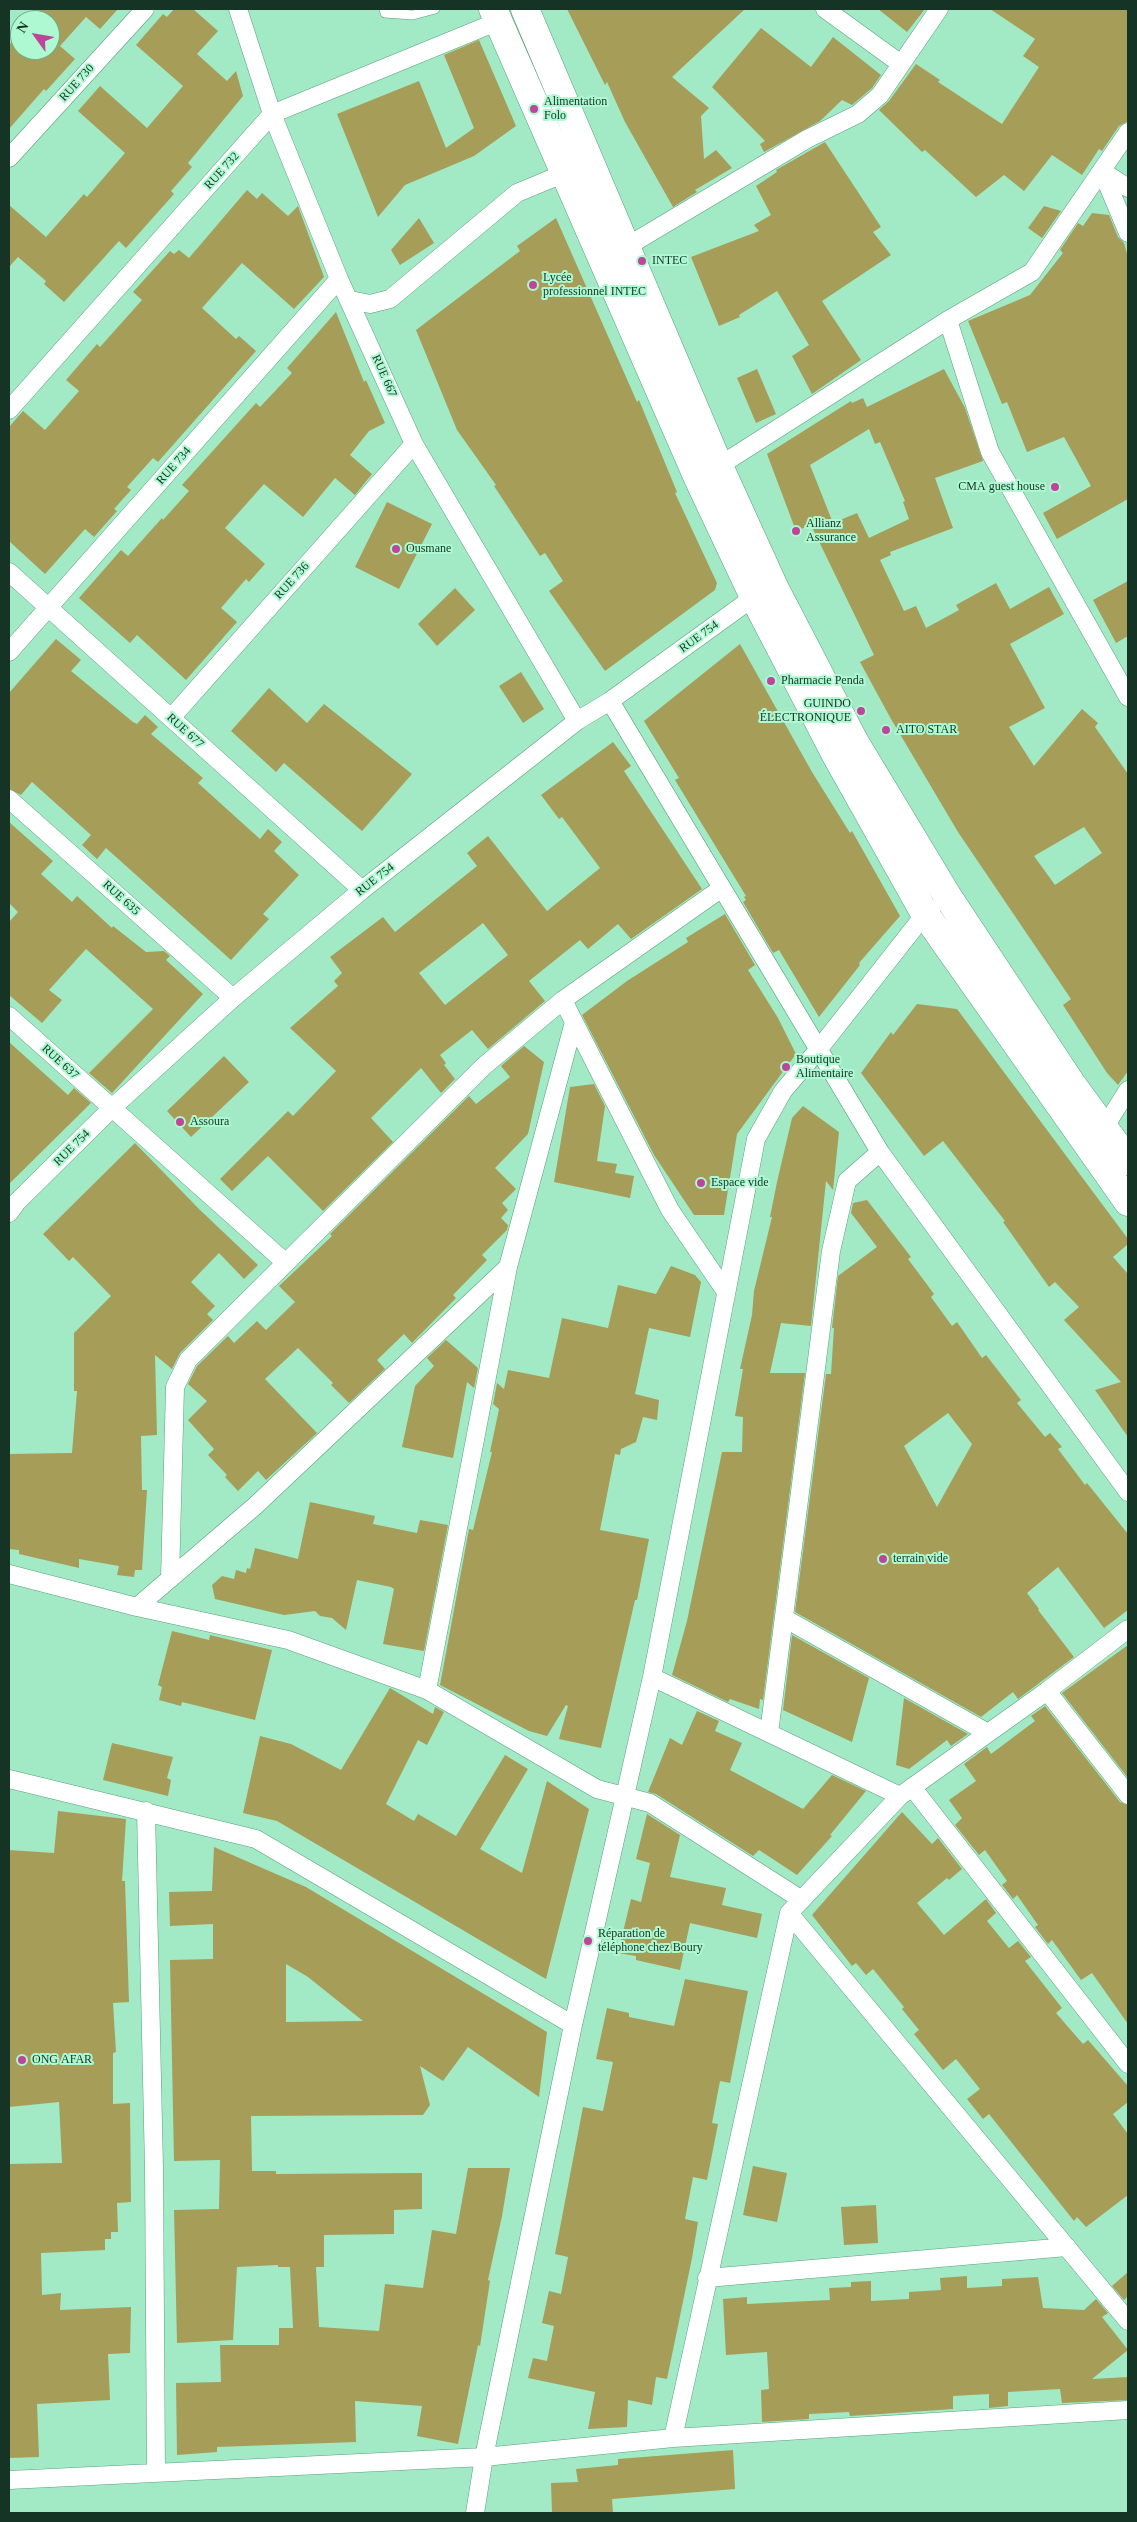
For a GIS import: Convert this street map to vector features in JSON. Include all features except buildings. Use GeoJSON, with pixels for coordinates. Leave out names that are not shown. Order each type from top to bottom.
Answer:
{"type":"FeatureCollection","features":[{"type":"Feature","properties":{"kind":"main road"},"geometry":{"type":"LineString","coordinates":[[525,9],[719,466],[764,593],[837,757],[925,914],[1128,1202]]}},
{"type":"Feature","properties":{"kind":"main road"},"geometry":{"type":"LineString","coordinates":[[496,15],[697,476],[764,593],[948,897],[1071,1083],[1128,1162]]}},
{"type":"Feature","properties":{"kind":"street","name":"RUE 730"},"geometry":{"type":"LineString","coordinates":[[9,158],[145,9]]}},
{"type":"Feature","properties":{"kind":"street","name":"RUE 667"},"geometry":{"type":"LineString","coordinates":[[238,9],[272,114],[339,279],[414,444],[577,721]]}},
{"type":"Feature","properties":{"kind":"street"},"geometry":{"type":"LineString","coordinates":[[825,9],[901,64]]}},
{"type":"Feature","properties":{"kind":"street"},"geometry":{"type":"LineString","coordinates":[[626,247],[807,139],[858,114],[880,95],[939,9]]}},
{"type":"Feature","properties":{"kind":"street","name":"RUE 732"},"geometry":{"type":"LineString","coordinates":[[9,410],[272,114],[496,15]]}},
{"type":"Feature","properties":{"kind":"street"},"geometry":{"type":"LineString","coordinates":[[719,466],[948,320],[1032,272],[1128,132]]}},
{"type":"Feature","properties":{"kind":"street"},"geometry":{"type":"LineString","coordinates":[[1102,171],[1128,188]]}},
{"type":"Feature","properties":{"kind":"street"},"geometry":{"type":"LineString","coordinates":[[1102,171],[1128,233]]}},
{"type":"Feature","properties":{"kind":"street"},"geometry":{"type":"LineString","coordinates":[[350,300],[370,304],[390,299],[517,193],[565,174]]}},
{"type":"Feature","properties":{"kind":"street","name":"RUE 734"},"geometry":{"type":"LineString","coordinates":[[9,652],[339,279]]}},
{"type":"Feature","properties":{"kind":"street"},"geometry":{"type":"LineString","coordinates":[[948,320],[990,452],[1128,697]]}},
{"type":"Feature","properties":{"kind":"street","name":"RUE 736"},"geometry":{"type":"LineString","coordinates":[[171,718],[414,444]]}},
{"type":"Feature","properties":{"kind":"street","name":"RUE 677"},"geometry":{"type":"LineString","coordinates":[[9,572],[362,890]]}},
{"type":"Feature","properties":{"kind":"street","name":"RUE 754"},"geometry":{"type":"LineString","coordinates":[[9,1212],[112,1108],[233,998],[362,890],[577,721],[610,701],[764,593]]}},
{"type":"Feature","properties":{"kind":"street"},"geometry":{"type":"LineString","coordinates":[[610,701],[880,1152],[1128,1492]]}},
{"type":"Feature","properties":{"kind":"street","name":"RUE 635"},"geometry":{"type":"LineString","coordinates":[[9,799],[233,998]]}},
{"type":"Feature","properties":{"kind":"street"},"geometry":{"type":"LineString","coordinates":[[170,1579],[175,1387],[188,1360],[484,1066],[563,1000],[722,888]]}},
{"type":"Feature","properties":{"kind":"street"},"geometry":{"type":"LineString","coordinates":[[475,2513],[484,2457],[573,2025],[652,1677],[756,1139],[783,1091],[818,1050],[925,914],[948,897]]}},
{"type":"Feature","properties":{"kind":"street"},"geometry":{"type":"LineString","coordinates":[[563,1000],[670,1210],[726,1292]]}},
{"type":"Feature","properties":{"kind":"street","name":"RUE 637"},"geometry":{"type":"LineString","coordinates":[[9,1016],[286,1263]]}},
{"type":"Feature","properties":{"kind":"street"},"geometry":{"type":"LineString","coordinates":[[427,1690],[508,1267],[574,1022]]}},
{"type":"Feature","properties":{"kind":"street"},"geometry":{"type":"LineString","coordinates":[[1104,1128],[1128,1090]]}},
{"type":"Feature","properties":{"kind":"street"},"geometry":{"type":"LineString","coordinates":[[769,1733],[831,1251],[847,1181],[880,1152]]}},
{"type":"Feature","properties":{"kind":"street"},"geometry":{"type":"LineString","coordinates":[[137,1607],[255,1506],[508,1267]]}},
{"type":"Feature","properties":{"kind":"street"},"geometry":{"type":"LineString","coordinates":[[9,1574],[137,1607],[288,1640],[427,1690],[597,1789],[650,1803],[802,1900]]}},
{"type":"Feature","properties":{"kind":"street"},"geometry":{"type":"LineString","coordinates":[[784,1618],[988,1733]]}},
{"type":"Feature","properties":{"kind":"street"},"geometry":{"type":"LineString","coordinates":[[673,2438],[789,1913],[906,1791],[1047,1691],[1128,1629]]}},
{"type":"Feature","properties":{"kind":"street"},"geometry":{"type":"LineString","coordinates":[[652,1677],[769,1733],[906,1791],[1128,2064]]}},
{"type":"Feature","properties":{"kind":"street"},"geometry":{"type":"LineString","coordinates":[[1047,1691],[1128,1795]]}},
{"type":"Feature","properties":{"kind":"street"},"geometry":{"type":"LineString","coordinates":[[9,1779],[256,1839],[573,2025]]}},
{"type":"Feature","properties":{"kind":"street"},"geometry":{"type":"LineString","coordinates":[[146,1811],[154,2168],[156,2473]]}},
{"type":"Feature","properties":{"kind":"street"},"geometry":{"type":"LineString","coordinates":[[789,1913],[1128,2321]]}},
{"type":"Feature","properties":{"kind":"street"},"geometry":{"type":"LineString","coordinates":[[707,2278],[1067,2246]]}},
{"type":"Feature","properties":{"kind":"street"},"geometry":{"type":"LineString","coordinates":[[9,2480],[484,2457],[673,2438],[1128,2410]]}},
{"type":"Feature","properties":{"kind":"lane"},"geometry":{"type":"LineString","coordinates":[[384,9],[385,13],[413,15],[435,9]]}},
{"type":"Feature","properties":{"kind":"place","name":"Alimentation Folo"},"geometry":{"type":"Point","coordinates":[534,109]}},
{"type":"Feature","properties":{"kind":"place","name":"INTEC"},"geometry":{"type":"Point","coordinates":[642,261]}},
{"type":"Feature","properties":{"kind":"place","name":"Lycée professionnel INTEC"},"geometry":{"type":"Point","coordinates":[533,285]}},
{"type":"Feature","properties":{"kind":"place","name":"CMA guest house"},"geometry":{"type":"Point","coordinates":[1055,487]}},
{"type":"Feature","properties":{"kind":"place","name":"Allianz Assurance"},"geometry":{"type":"Point","coordinates":[796,531]}},
{"type":"Feature","properties":{"kind":"place","name":"Ousmane"},"geometry":{"type":"Point","coordinates":[396,549]}},
{"type":"Feature","properties":{"kind":"place","name":"Pharmacie Penda"},"geometry":{"type":"Point","coordinates":[771,681]}},
{"type":"Feature","properties":{"kind":"place","name":"GUINDO ÉLECTRONIQUE"},"geometry":{"type":"Point","coordinates":[861,711]}},
{"type":"Feature","properties":{"kind":"place","name":"AITO STAR"},"geometry":{"type":"Point","coordinates":[886,730]}},
{"type":"Feature","properties":{"kind":"place","name":"Boutique Alimentaire"},"geometry":{"type":"Point","coordinates":[786,1067]}},
{"type":"Feature","properties":{"kind":"place","name":"Assoura"},"geometry":{"type":"Point","coordinates":[180,1122]}},
{"type":"Feature","properties":{"kind":"place","name":"Espace vide"},"geometry":{"type":"Point","coordinates":[701,1183]}},
{"type":"Feature","properties":{"kind":"place","name":"terrain vide"},"geometry":{"type":"Point","coordinates":[883,1559]}},
{"type":"Feature","properties":{"kind":"place","name":"Réparation de téléphone chez Boury"},"geometry":{"type":"Point","coordinates":[588,1941]}},
{"type":"Feature","properties":{"kind":"place","name":"ONG AFAR"},"geometry":{"type":"Point","coordinates":[22,2060]}}]}
